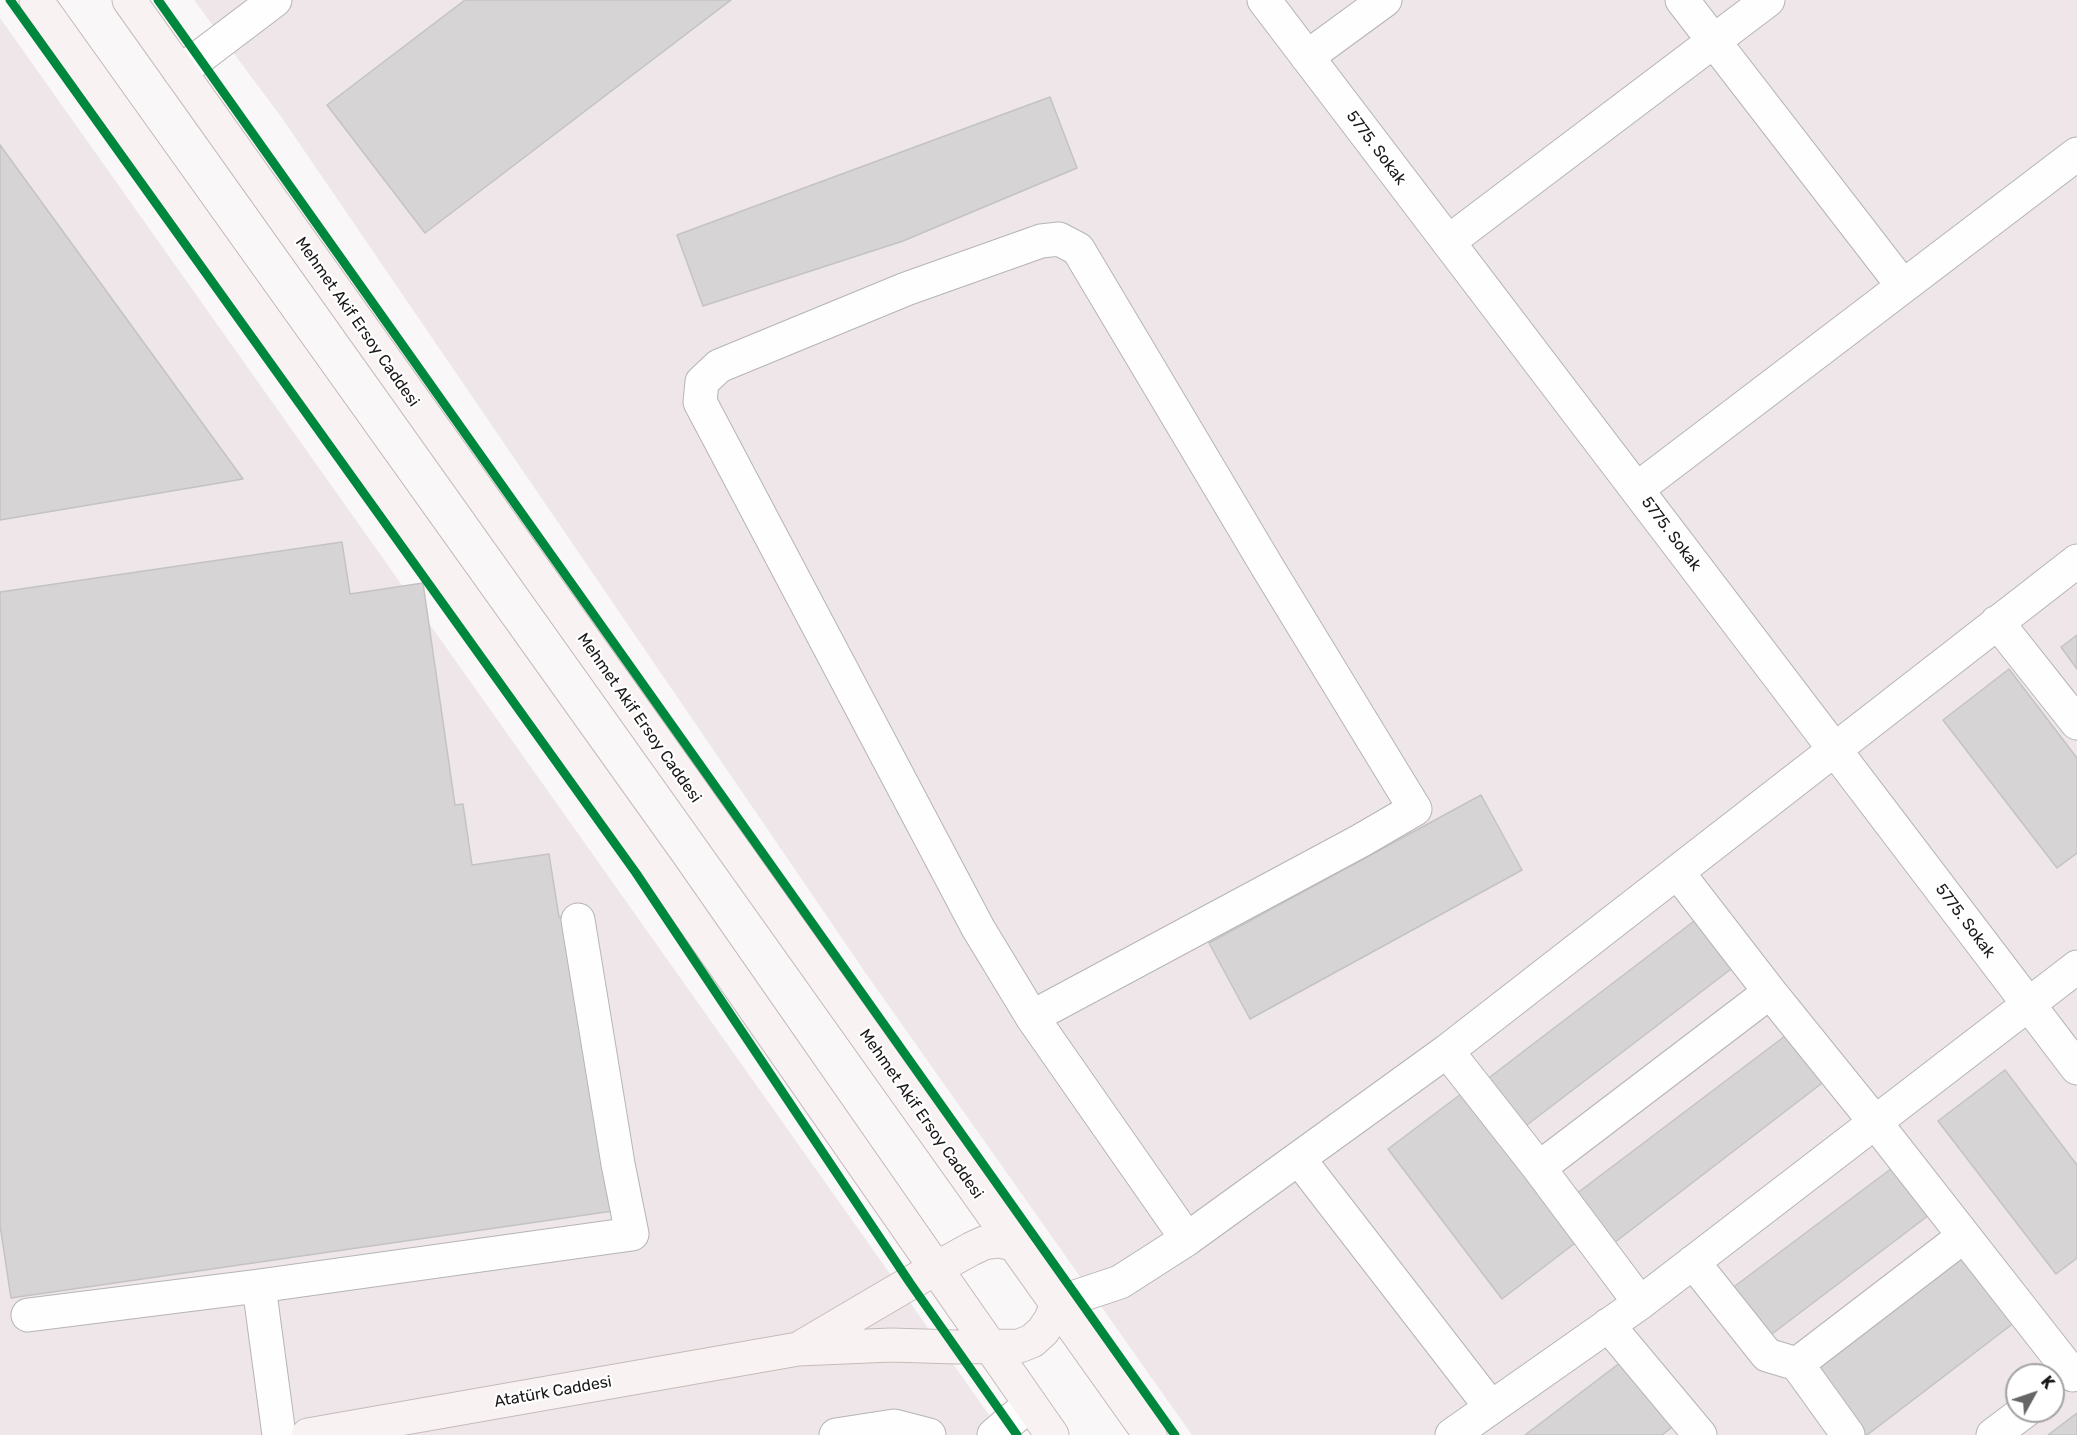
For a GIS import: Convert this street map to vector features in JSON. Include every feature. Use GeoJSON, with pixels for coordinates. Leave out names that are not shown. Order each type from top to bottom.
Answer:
{"type":"FeatureCollection","features":[{"type":"Feature","properties":{"kind":"main road"},"geometry":{"type":"LineString","coordinates":[[36,0],[654,865],[1052,1435]]}},
{"type":"Feature","properties":{"kind":"main road","name":"Mehmet Akif Ersoy Caddesi"},"geometry":{"type":"LineString","coordinates":[[129,0],[1150,1435]]}},
{"type":"Feature","properties":{"kind":"main road"},"geometry":{"type":"LineString","coordinates":[[798,1349],[984,1243],[999,1241],[1014,1244]]}},
{"type":"Feature","properties":{"kind":"main road"},"geometry":{"type":"LineString","coordinates":[[798,1349],[891,1345],[1019,1346],[1032,1341],[1043,1331],[1057,1304]]}},
{"type":"Feature","properties":{"kind":"main road","name":"Atatürk Caddesi"},"geometry":{"type":"LineString","coordinates":[[308,1435],[798,1349]]}},
{"type":"Feature","properties":{"kind":"street"},"geometry":{"type":"LineString","coordinates":[[180,72],[275,0]]}},
{"type":"Feature","properties":{"kind":"street","name":"5775. Sokak"},"geometry":{"type":"LineString","coordinates":[[1264,0],[2077,1068]]}},
{"type":"Feature","properties":{"kind":"street"},"geometry":{"type":"LineString","coordinates":[[1307,57],[1385,0]]}},
{"type":"Feature","properties":{"kind":"street"},"geometry":{"type":"LineString","coordinates":[[1682,0],[1903,286]]}},
{"type":"Feature","properties":{"kind":"street"},"geometry":{"type":"LineString","coordinates":[[1448,242],[1768,0]]}},
{"type":"Feature","properties":{"kind":"street"},"geometry":{"type":"LineString","coordinates":[[1637,489],[2077,154]]}},
{"type":"Feature","properties":{"kind":"street"},"geometry":{"type":"LineString","coordinates":[[1032,1017],[1360,841],[1415,809],[1078,249],[1059,239],[1041,241],[906,289],[719,366],[702,382],[700,402],[978,928],[1032,1017],[1187,1239]]}},
{"type":"Feature","properties":{"kind":"street"},"geometry":{"type":"LineString","coordinates":[[1057,1304],[1120,1282],[1187,1239],[1299,1159],[1447,1051],[2077,561]]}},
{"type":"Feature","properties":{"kind":"street"},"geometry":{"type":"LineString","coordinates":[[1997,622],[2077,723]]}},
{"type":"Feature","properties":{"kind":"street"},"geometry":{"type":"LineString","coordinates":[[1678,873],[1964,1236],[2068,1379]]}},
{"type":"Feature","properties":{"kind":"street"},"geometry":{"type":"LineString","coordinates":[[28,1315],[259,1286],[632,1234],[618,1164],[578,920]]}},
{"type":"Feature","properties":{"kind":"street"},"geometry":{"type":"LineString","coordinates":[[1452,1435],[1490,1406],[1640,1303],[2077,968]]}},
{"type":"Feature","properties":{"kind":"street"},"geometry":{"type":"LineString","coordinates":[[1539,1168],[1770,992]]}},
{"type":"Feature","properties":{"kind":"street"},"geometry":{"type":"LineString","coordinates":[[1447,1051],[1539,1168],[1640,1303]]}},
{"type":"Feature","properties":{"kind":"street"},"geometry":{"type":"LineString","coordinates":[[1299,1159],[1490,1406]]}},
{"type":"Feature","properties":{"kind":"street"},"geometry":{"type":"LineString","coordinates":[[1797,1364],[1964,1236]]}},
{"type":"Feature","properties":{"kind":"street"},"geometry":{"type":"LineString","coordinates":[[1693,1262],[1767,1355],[1797,1364],[1848,1435]]}},
{"type":"Feature","properties":{"kind":"street"},"geometry":{"type":"LineString","coordinates":[[259,1286],[279,1435]]}},
{"type":"Feature","properties":{"kind":"street"},"geometry":{"type":"LineString","coordinates":[[1608,1325],[1700,1435]]}},
{"type":"Feature","properties":{"kind":"street"},"geometry":{"type":"LineString","coordinates":[[994,1435],[1030,1404]]}},
{"type":"Feature","properties":{"kind":"street"},"geometry":{"type":"LineString","coordinates":[[1993,1435],[2009,1423]]}},
{"type":"Feature","properties":{"kind":"street"},"geometry":{"type":"LineString","coordinates":[[836,1435],[894,1426],[929,1435]]}},
{"type":"Feature","properties":{"kind":"shaded area"},"geometry":{"type":"Polygon","coordinates":[[[194,0],[2077,0],[2077,1435],[1192,1435],[867,975],[282,118],[194,0]]]}},
{"type":"Feature","properties":{"kind":"shaded area"},"geometry":{"type":"Polygon","coordinates":[[[0,18],[876,1254],[1003,1435],[0,1435],[0,18]]]}},
{"type":"Feature","properties":{"kind":"building"},"geometry":{"type":"Polygon","coordinates":[[[465,0],[731,0],[425,233],[327,105],[465,0]]]}},
{"type":"Feature","properties":{"kind":"building"},"geometry":{"type":"Polygon","coordinates":[[[1050,97],[1077,168],[903,241],[703,306],[677,235],[1050,97]]]}},
{"type":"Feature","properties":{"kind":"building"},"geometry":{"type":"Polygon","coordinates":[[[0,145],[243,479],[0,520],[0,145]]]}},
{"type":"Feature","properties":{"kind":"building"},"geometry":{"type":"Polygon","coordinates":[[[342,542],[350,594],[423,583],[455,805],[463,804],[472,865],[549,854],[559,917],[576,914],[620,1210],[11,1298],[0,1225],[0,592],[342,542]]]}},
{"type":"Feature","properties":{"kind":"building"},"geometry":{"type":"Polygon","coordinates":[[[2077,635],[2077,669],[2061,647],[2077,635]]]}},
{"type":"Feature","properties":{"kind":"building"},"geometry":{"type":"Polygon","coordinates":[[[2009,669],[2077,758],[2077,853],[2057,868],[1943,720],[2009,669]]]}},
{"type":"Feature","properties":{"kind":"building"},"geometry":{"type":"Polygon","coordinates":[[[1481,795],[1522,870],[1250,1019],[1209,943],[1481,795]]]}},
{"type":"Feature","properties":{"kind":"building"},"geometry":{"type":"Polygon","coordinates":[[[1702,915],[1739,963],[1523,1128],[1486,1080],[1702,915]]]}},
{"type":"Feature","properties":{"kind":"building"},"geometry":{"type":"Polygon","coordinates":[[[1793,1030],[1830,1077],[1614,1243],[1576,1194],[1793,1030]]]}},
{"type":"Feature","properties":{"kind":"building"},"geometry":{"type":"Polygon","coordinates":[[[2005,1070],[2077,1165],[2077,1258],[2056,1274],[1938,1121],[2005,1070]]]}},
{"type":"Feature","properties":{"kind":"building"},"geometry":{"type":"Polygon","coordinates":[[[1469,1088],[1583,1237],[1502,1299],[1388,1149],[1469,1088]]]}},
{"type":"Feature","properties":{"kind":"building"},"geometry":{"type":"Polygon","coordinates":[[[1896,1165],[1933,1212],[1768,1337],[1731,1289],[1896,1165]]]}},
{"type":"Feature","properties":{"kind":"building"},"geometry":{"type":"Polygon","coordinates":[[[1969,1252],[2019,1319],[1867,1435],[1855,1435],[1809,1375],[1969,1252]]]}},
{"type":"Feature","properties":{"kind":"building"},"geometry":{"type":"Polygon","coordinates":[[[1625,1359],[1676,1424],[1662,1435],[1525,1435],[1625,1359]]]}},
{"type":"Feature","properties":{"kind":"building"},"geometry":{"type":"Polygon","coordinates":[[[2077,1413],[2077,1435],[2048,1435],[2065,1423],[2077,1413]]]}},
{"type":"Feature","properties":{"kind":"cycle path"},"geometry":{"type":"LineString","coordinates":[[10,0],[636,873],[910,1283],[1017,1435]]}},
{"type":"Feature","properties":{"kind":"cycle path"},"geometry":{"type":"LineString","coordinates":[[158,0],[1175,1435]]}}]}
